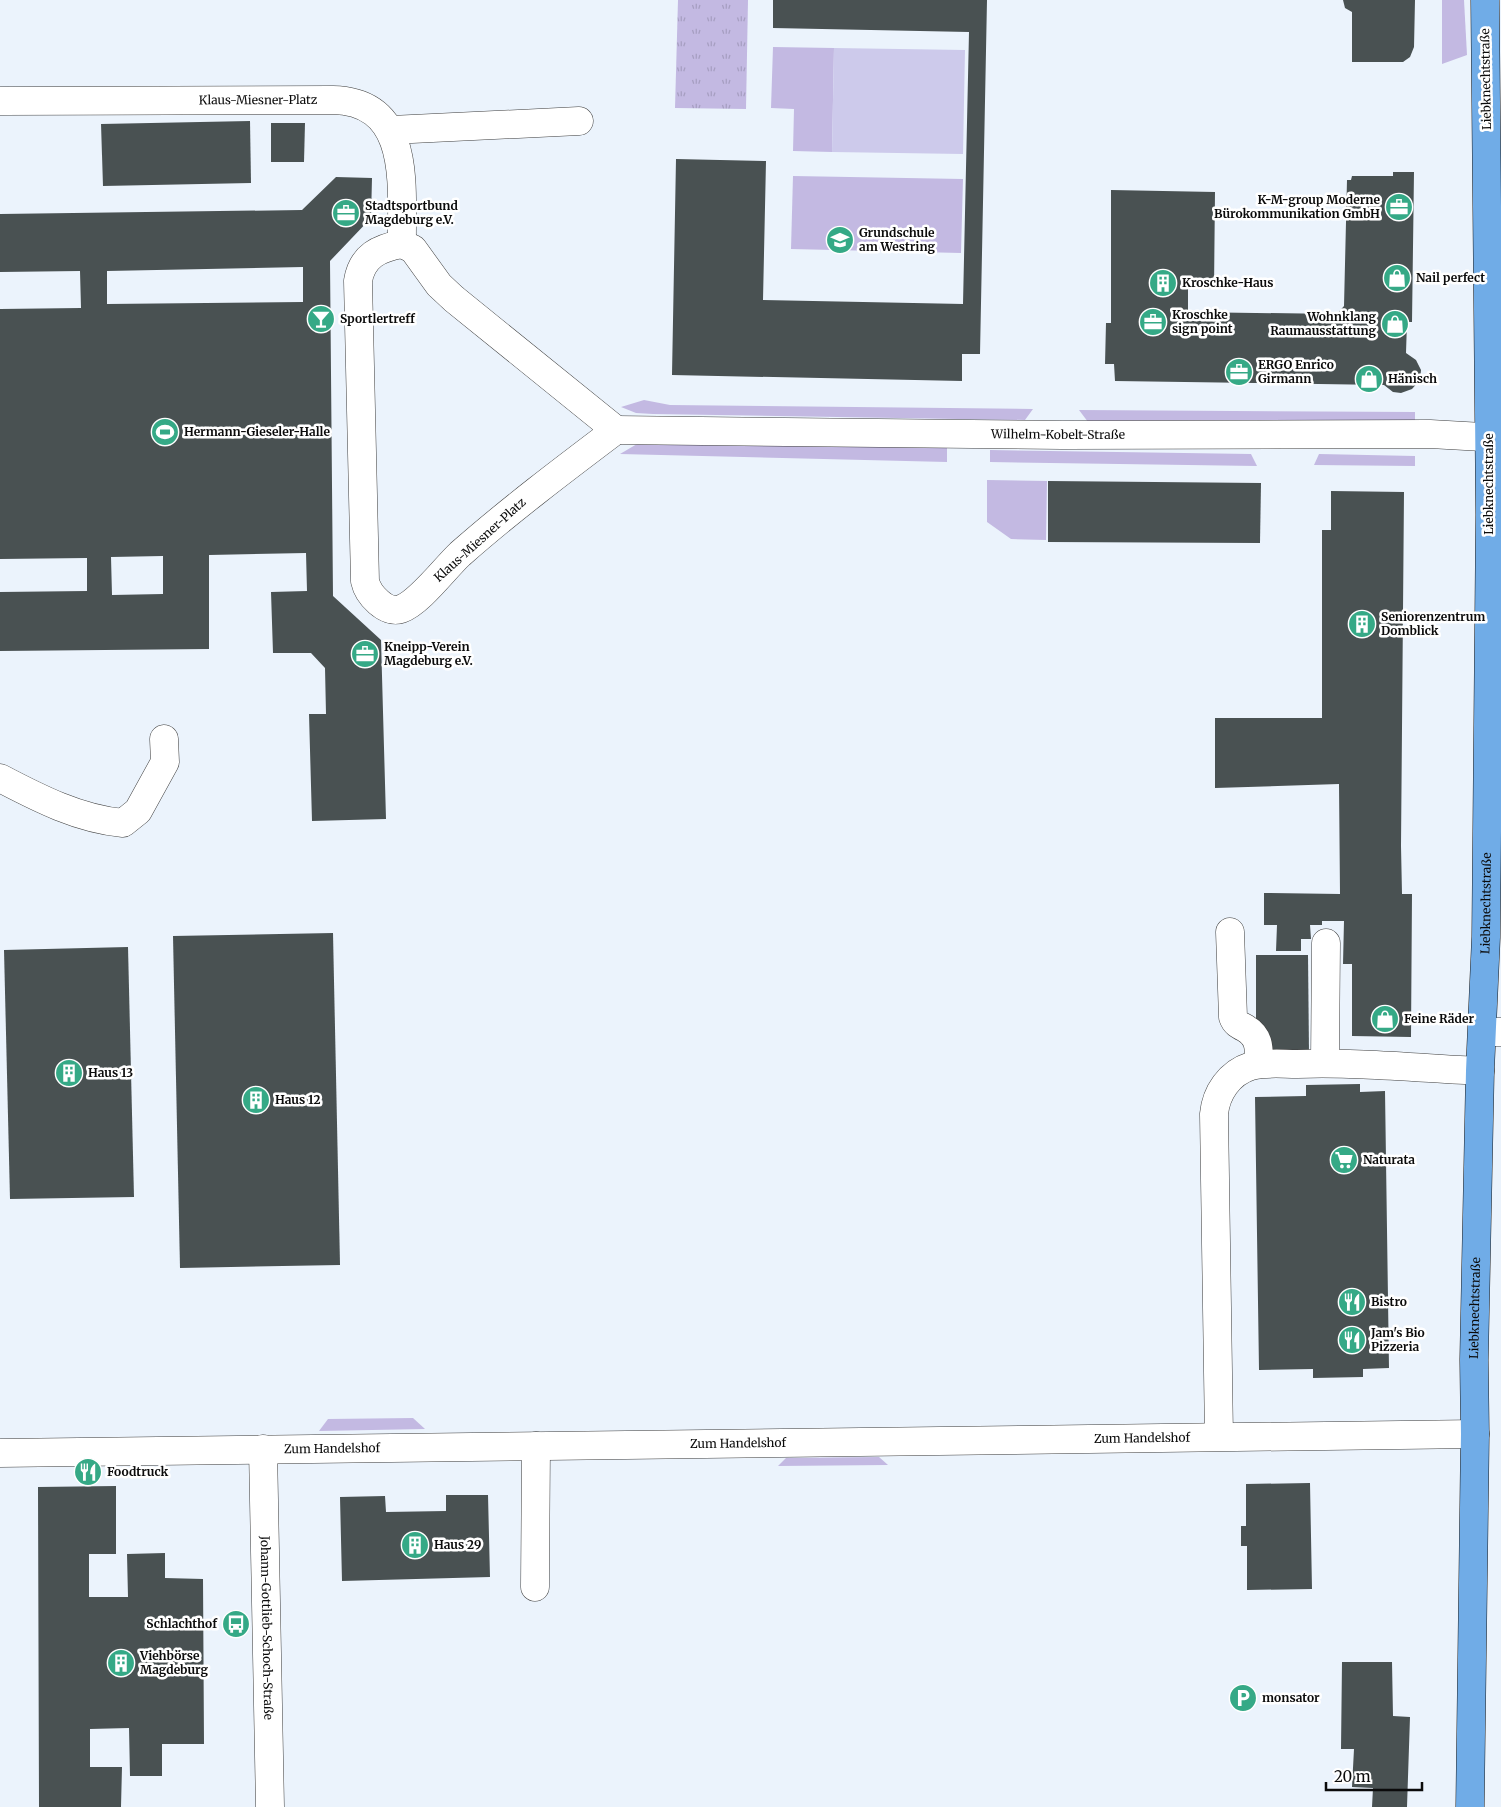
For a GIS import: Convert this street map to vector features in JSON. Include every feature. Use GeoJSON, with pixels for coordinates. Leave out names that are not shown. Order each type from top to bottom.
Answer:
{"type":"FeatureCollection","features":[{"type":"Feature","properties":{"kind":"main road","name":"Liebknechtstraße"},"geometry":{"type":"LineString","coordinates":[[1470,1807],[1475,1434],[1474,1360],[1480,1071],[1492,1032],[1486,937],[1495,438],[1485,0]]}},
{"type":"Feature","properties":{"kind":"street","name":"Klaus-Miesner-Platz"},"geometry":{"type":"LineString","coordinates":[[0,101],[341,101],[357,104],[371,111],[391,130]]}},
{"type":"Feature","properties":{"kind":"street"},"geometry":{"type":"LineString","coordinates":[[579,121],[391,130],[400,170],[402,244],[413,249],[439,285],[454,300],[616,430]]}},
{"type":"Feature","properties":{"kind":"street","name":"Klaus-Miesner-Platz"},"geometry":{"type":"LineString","coordinates":[[402,244],[374,253],[362,266],[358,282],[365,581],[374,598],[392,609],[399,610],[408,606],[466,550],[528,497],[616,430]]}},
{"type":"Feature","properties":{"kind":"street","name":"Wilhelm-Kobelt-Straße"},"geometry":{"type":"LineString","coordinates":[[616,430],[1062,435],[1430,434],[1495,438]]}},
{"type":"Feature","properties":{"kind":"street"},"geometry":{"type":"LineString","coordinates":[[0,778],[99,821],[122,823],[138,811],[165,762],[164,738]]}},
{"type":"Feature","properties":{"kind":"street"},"geometry":{"type":"LineString","coordinates":[[1230,932],[1232,1017],[1236,1023],[1255,1036],[1258,1043],[1259,1064]]}},
{"type":"Feature","properties":{"kind":"street"},"geometry":{"type":"LineString","coordinates":[[1325,1063],[1326,942]]}},
{"type":"Feature","properties":{"kind":"street"},"geometry":{"type":"LineString","coordinates":[[1219,1436],[1214,1114],[1219,1093],[1226,1083],[1238,1072],[1259,1064],[1325,1063],[1480,1071]]}},
{"type":"Feature","properties":{"kind":"street","name":"Zum Handelshof"},"geometry":{"type":"LineString","coordinates":[[0,1453],[1475,1434]]}},
{"type":"Feature","properties":{"kind":"street"},"geometry":{"type":"LineString","coordinates":[[535,1587],[536,1446]]}},
{"type":"Feature","properties":{"kind":"street","name":"Johann-Gottlieb-Schoch-Straße"},"geometry":{"type":"LineString","coordinates":[[263,1449],[270,1807]]}},
{"type":"Feature","properties":{"kind":"green space"},"geometry":{"type":"Polygon","coordinates":[[[678,0],[748,0],[746,109],[675,108],[678,0]]]}},
{"type":"Feature","properties":{"kind":"green space"},"geometry":{"type":"Polygon","coordinates":[[[1442,0],[1464,0],[1467,55],[1442,64],[1442,0]]]}},
{"type":"Feature","properties":{"kind":"green space"},"geometry":{"type":"Polygon","coordinates":[[[773,47],[834,48],[832,152],[793,151],[794,109],[771,108],[773,47]]]}},
{"type":"Feature","properties":{"kind":"green space"},"geometry":{"type":"Polygon","coordinates":[[[793,176],[963,179],[961,253],[791,249],[793,176]]]}},
{"type":"Feature","properties":{"kind":"green space"},"geometry":{"type":"Polygon","coordinates":[[[644,400],[670,405],[1033,409],[1025,420],[653,414],[636,413],[621,407],[644,400]]]}},
{"type":"Feature","properties":{"kind":"green space"},"geometry":{"type":"Polygon","coordinates":[[[1079,410],[1415,412],[1415,425],[1088,422],[1079,410]]]}},
{"type":"Feature","properties":{"kind":"green space"},"geometry":{"type":"Polygon","coordinates":[[[650,441],[947,448],[947,462],[620,454],[637,444],[650,441]]]}},
{"type":"Feature","properties":{"kind":"green space"},"geometry":{"type":"Polygon","coordinates":[[[990,450],[1251,454],[1257,466],[990,462],[990,450]]]}},
{"type":"Feature","properties":{"kind":"green space"},"geometry":{"type":"Polygon","coordinates":[[[1319,454],[1415,456],[1415,466],[1314,465],[1319,454]]]}},
{"type":"Feature","properties":{"kind":"green space"},"geometry":{"type":"Polygon","coordinates":[[[987,480],[1047,481],[1046,540],[1011,539],[987,522],[987,480]]]}},
{"type":"Feature","properties":{"kind":"green space"},"geometry":{"type":"Polygon","coordinates":[[[413,1418],[425,1429],[319,1431],[328,1419],[413,1418]]]}},
{"type":"Feature","properties":{"kind":"green space"},"geometry":{"type":"Polygon","coordinates":[[[879,1457],[888,1465],[778,1466],[786,1458],[879,1457]]]}},
{"type":"Feature","properties":{"kind":"shaded area"},"geometry":{"type":"Polygon","coordinates":[[[834,48],[965,50],[963,154],[832,152],[834,48]]]}},
{"type":"Feature","properties":{"kind":"building"},"geometry":{"type":"Polygon","coordinates":[[[773,0],[987,0],[980,354],[962,354],[962,381],[672,375],[676,159],[766,161],[763,300],[963,304],[969,32],[773,28],[773,0]]]}},
{"type":"Feature","properties":{"kind":"building"},"geometry":{"type":"Polygon","coordinates":[[[1343,0],[1415,0],[1414,47],[1410,57],[1403,62],[1352,62],[1352,12],[1345,8],[1343,0]]]}},
{"type":"Feature","properties":{"kind":"building"},"geometry":{"type":"Polygon","coordinates":[[[250,121],[251,183],[103,186],[101,124],[250,121]]]}},
{"type":"Feature","properties":{"kind":"building"},"geometry":{"type":"Polygon","coordinates":[[[271,123],[305,123],[304,162],[271,162],[271,123]]]}},
{"type":"Feature","properties":{"kind":"building","name":"Kroschke-Haus"},"geometry":{"type":"Polygon","coordinates":[[[1393,172],[1414,172],[1412,322],[1407,322],[1406,353],[1416,360],[1421,370],[1420,380],[1412,389],[1401,393],[1393,392],[1384,385],[1115,381],[1114,364],[1105,364],[1106,323],[1111,323],[1111,190],[1215,192],[1214,289],[1188,289],[1188,312],[1337,314],[1344,306],[1347,180],[1351,180],[1352,176],[1393,176],[1393,172]]]}},
{"type":"Feature","properties":{"kind":"building"},"geometry":{"type":"Polygon","coordinates":[[[336,177],[372,178],[371,218],[330,261],[333,596],[381,640],[386,819],[312,821],[309,714],[326,714],[325,668],[311,653],[273,653],[271,592],[307,591],[306,553],[209,555],[209,649],[0,651],[0,592],[87,591],[87,558],[0,559],[0,309],[81,308],[80,271],[0,272],[0,214],[302,210],[336,177]],[[303,267],[107,271],[107,304],[303,302],[303,267]],[[163,556],[111,557],[112,595],[163,594],[163,556]]]}},
{"type":"Feature","properties":{"kind":"building"},"geometry":{"type":"Polygon","coordinates":[[[1048,481],[1261,483],[1260,543],[1048,542],[1048,481]]]}},
{"type":"Feature","properties":{"kind":"building","name":"Seniorenzentrum Domblick"},"geometry":{"type":"Polygon","coordinates":[[[1331,491],[1404,492],[1401,846],[1402,894],[1412,894],[1411,1037],[1352,1036],[1352,964],[1343,964],[1344,921],[1322,921],[1322,925],[1310,925],[1311,939],[1301,939],[1301,951],[1276,951],[1277,925],[1264,925],[1264,893],[1340,894],[1339,784],[1215,788],[1215,718],[1322,718],[1322,530],[1331,530],[1331,491]]]}},
{"type":"Feature","properties":{"kind":"building","name":"Haus 12"},"geometry":{"type":"Polygon","coordinates":[[[333,933],[340,1265],[180,1268],[173,936],[333,933]]]}},
{"type":"Feature","properties":{"kind":"building","name":"Haus 13"},"geometry":{"type":"Polygon","coordinates":[[[128,947],[134,1197],[10,1199],[4,950],[128,947]]]}},
{"type":"Feature","properties":{"kind":"building"},"geometry":{"type":"Polygon","coordinates":[[[1256,955],[1308,955],[1309,1053],[1256,1054],[1256,955]]]}},
{"type":"Feature","properties":{"kind":"building"},"geometry":{"type":"Polygon","coordinates":[[[1360,1084],[1360,1092],[1385,1091],[1389,1368],[1363,1369],[1363,1377],[1313,1378],[1313,1369],[1259,1370],[1255,1097],[1306,1096],[1306,1085],[1360,1084]]]}},
{"type":"Feature","properties":{"kind":"building"},"geometry":{"type":"Polygon","coordinates":[[[1310,1483],[1312,1589],[1247,1590],[1247,1546],[1241,1546],[1241,1526],[1246,1526],[1246,1484],[1310,1483]]]}},
{"type":"Feature","properties":{"kind":"building","name":"Viehbörse Magdeburg"},"geometry":{"type":"Polygon","coordinates":[[[116,1486],[116,1554],[89,1554],[89,1597],[128,1597],[127,1554],[165,1553],[165,1578],[203,1579],[204,1744],[162,1744],[162,1776],[130,1776],[129,1728],[90,1729],[90,1767],[122,1767],[121,1807],[39,1807],[38,1487],[116,1486]]]}},
{"type":"Feature","properties":{"kind":"building","name":"Haus 29"},"geometry":{"type":"Polygon","coordinates":[[[446,1495],[488,1495],[490,1577],[342,1581],[340,1497],[385,1496],[386,1512],[446,1511],[446,1495]]]}},
{"type":"Feature","properties":{"kind":"building"},"geometry":{"type":"Polygon","coordinates":[[[1342,1662],[1392,1662],[1393,1716],[1410,1717],[1407,1807],[1372,1807],[1373,1788],[1352,1787],[1354,1749],[1341,1749],[1342,1662]]]}},
{"type":"Feature","properties":{"kind":"place","name":"K-M-group Moderne Bürokommunikation GmbH"},"geometry":{"type":"Point","coordinates":[1399,207]}},
{"type":"Feature","properties":{"kind":"place","name":"Stadtsportbund Magdeburg e.V."},"geometry":{"type":"Point","coordinates":[346,213]}},
{"type":"Feature","properties":{"kind":"place","name":"Grundschule am Westring"},"geometry":{"type":"Point","coordinates":[840,240]}},
{"type":"Feature","properties":{"kind":"place","name":"Nail perfect"},"geometry":{"type":"Point","coordinates":[1397,278]}},
{"type":"Feature","properties":{"kind":"place","name":"Kroschke-Haus"},"geometry":{"type":"Point","coordinates":[1163,283]}},
{"type":"Feature","properties":{"kind":"place","name":"Sportlertreff"},"geometry":{"type":"Point","coordinates":[321,319]}},
{"type":"Feature","properties":{"kind":"place","name":"Kroschke sign point"},"geometry":{"type":"Point","coordinates":[1153,322]}},
{"type":"Feature","properties":{"kind":"place","name":"Wohnklang Raumausstattung"},"geometry":{"type":"Point","coordinates":[1395,324]}},
{"type":"Feature","properties":{"kind":"place","name":"ERGO Enrico Girmann"},"geometry":{"type":"Point","coordinates":[1239,372]}},
{"type":"Feature","properties":{"kind":"place","name":"Hänisch"},"geometry":{"type":"Point","coordinates":[1369,379]}},
{"type":"Feature","properties":{"kind":"place","name":"Hermann-Gieseler-Halle"},"geometry":{"type":"Point","coordinates":[165,432]}},
{"type":"Feature","properties":{"kind":"place","name":"Seniorenzentrum Domblick"},"geometry":{"type":"Point","coordinates":[1362,624]}},
{"type":"Feature","properties":{"kind":"place","name":"Kneipp-Verein Magdeburg e.V."},"geometry":{"type":"Point","coordinates":[365,654]}},
{"type":"Feature","properties":{"kind":"place","name":"Feine Räder"},"geometry":{"type":"Point","coordinates":[1385,1019]}},
{"type":"Feature","properties":{"kind":"place","name":"Haus 13"},"geometry":{"type":"Point","coordinates":[69,1073]}},
{"type":"Feature","properties":{"kind":"place","name":"Haus 12"},"geometry":{"type":"Point","coordinates":[256,1100]}},
{"type":"Feature","properties":{"kind":"place","name":"Naturata"},"geometry":{"type":"Point","coordinates":[1344,1160]}},
{"type":"Feature","properties":{"kind":"place","name":"Bistro"},"geometry":{"type":"Point","coordinates":[1352,1302]}},
{"type":"Feature","properties":{"kind":"place","name":"Jam's Bio Pizzeria"},"geometry":{"type":"Point","coordinates":[1352,1340]}},
{"type":"Feature","properties":{"kind":"place","name":"Foodtruck"},"geometry":{"type":"Point","coordinates":[88,1472]}},
{"type":"Feature","properties":{"kind":"place","name":"Haus 29"},"geometry":{"type":"Point","coordinates":[415,1545]}},
{"type":"Feature","properties":{"kind":"place","name":"Schlachthof"},"geometry":{"type":"Point","coordinates":[236,1624]}},
{"type":"Feature","properties":{"kind":"place","name":"Viehbörse Magdeburg"},"geometry":{"type":"Point","coordinates":[121,1663]}},
{"type":"Feature","properties":{"kind":"place","name":"monsator"},"geometry":{"type":"Point","coordinates":[1243,1698]}}]}
